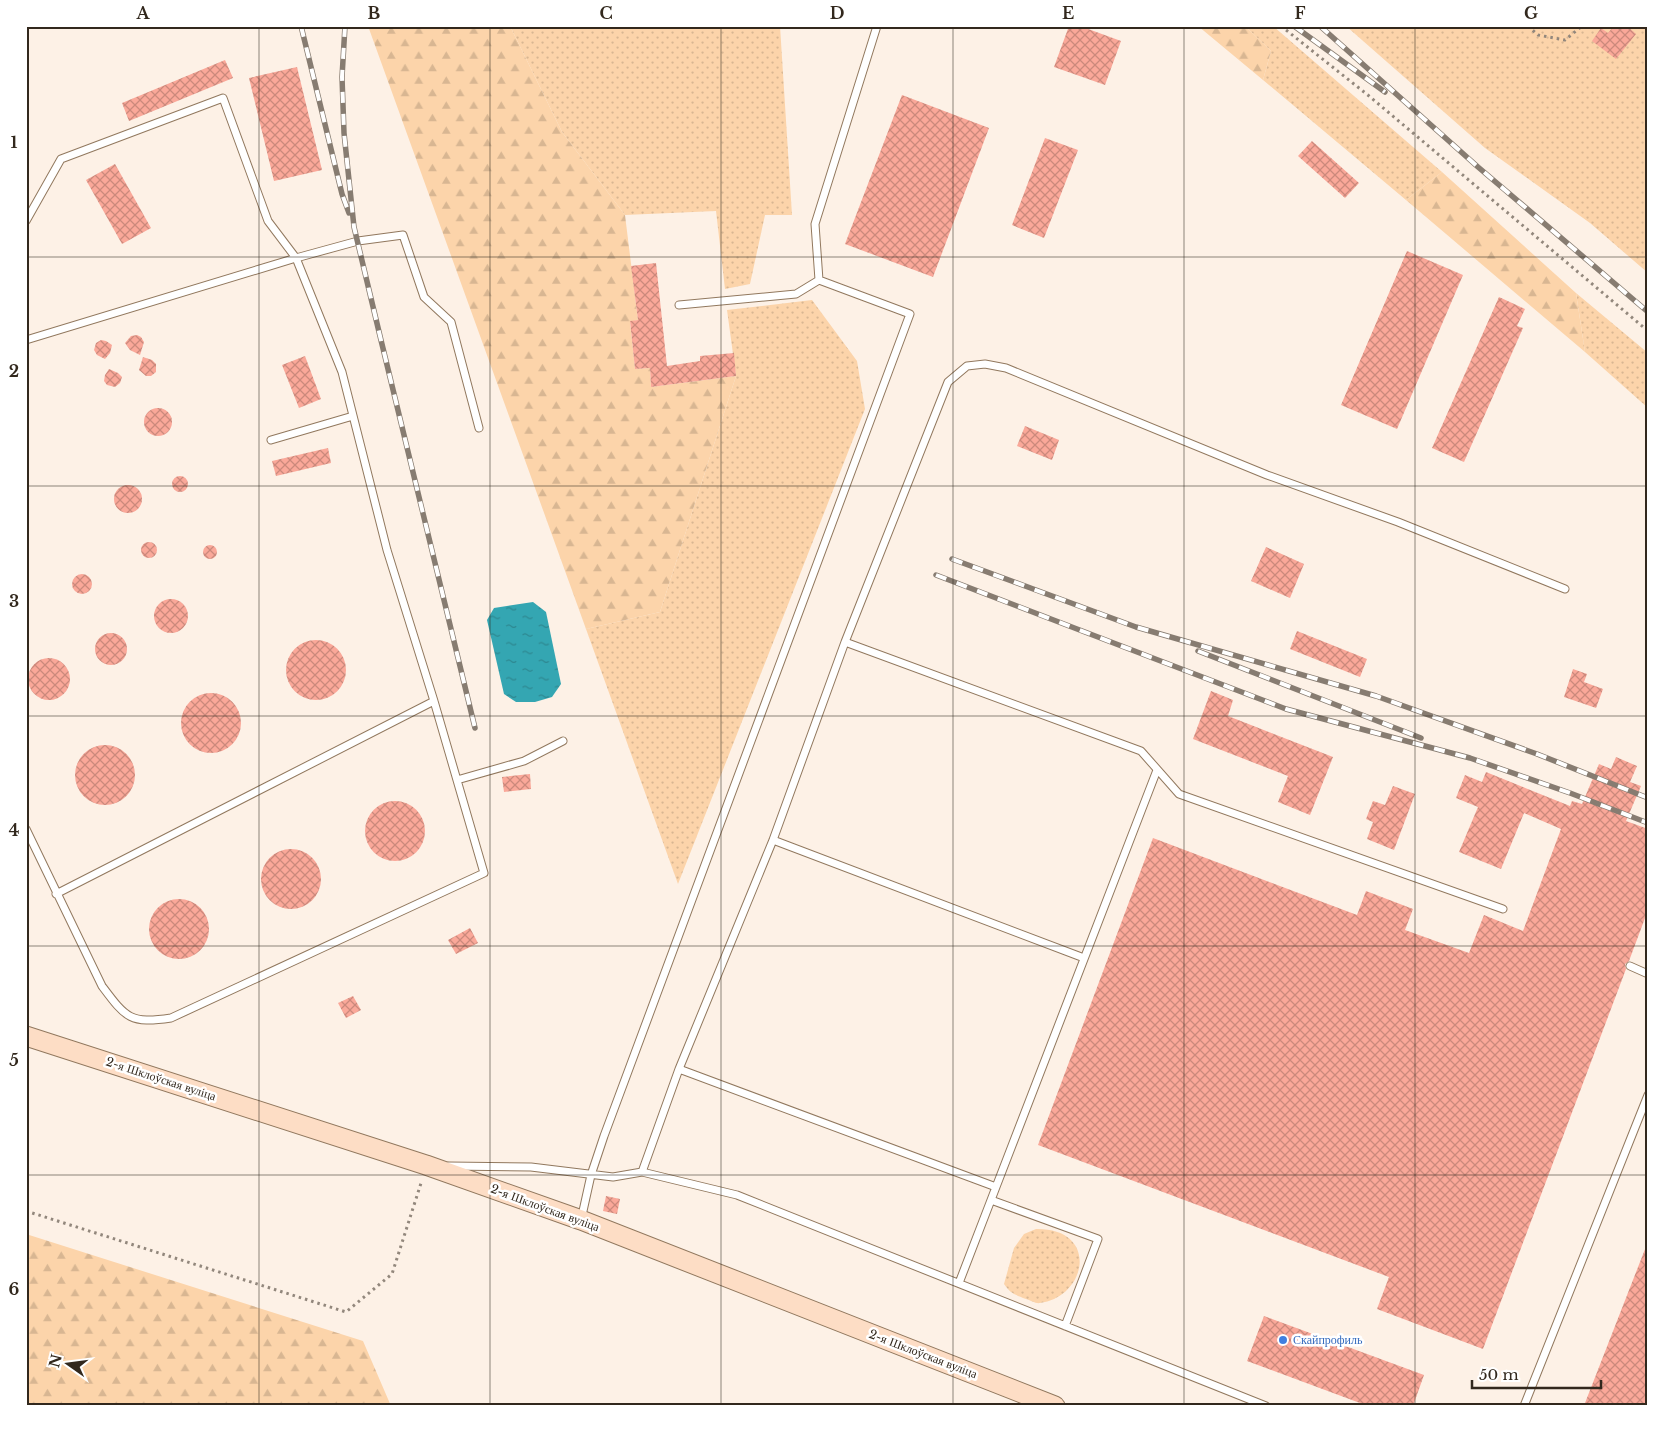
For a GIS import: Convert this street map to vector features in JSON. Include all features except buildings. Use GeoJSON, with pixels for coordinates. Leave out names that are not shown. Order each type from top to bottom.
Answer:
{"type":"FeatureCollection","features":[{"type":"Feature","properties":{"kind":"street","name":"2-я Шклоўская вуліца"},"geometry":{"type":"LineString","coordinates":[[26,1036],[426,1165],[581,1220],[1055,1406]]}},
{"type":"Feature","properties":{"kind":"lane"},"geometry":{"type":"LineString","coordinates":[[819,280],[815,224],[877,26]]}},
{"type":"Feature","properties":{"kind":"lane"},"geometry":{"type":"LineString","coordinates":[[26,221],[61,159],[223,98],[268,221],[296,258],[342,372],[387,550],[434,701],[484,873],[171,1018],[150,1021],[130,1018],[116,1005],[102,986],[26,829]]}},
{"type":"Feature","properties":{"kind":"lane"},"geometry":{"type":"LineString","coordinates":[[26,340],[296,258],[358,241],[403,235],[424,297],[451,322],[479,428]]}},
{"type":"Feature","properties":{"kind":"lane"},"geometry":{"type":"LineString","coordinates":[[679,305],[796,294],[819,280]]}},
{"type":"Feature","properties":{"kind":"lane"},"geometry":{"type":"LineString","coordinates":[[581,1220],[591,1175],[604,1136],[910,314],[819,280]]}},
{"type":"Feature","properties":{"kind":"lane"},"geometry":{"type":"LineString","coordinates":[[642,1172],[679,1068],[773,840],[845,642],[948,382],[967,366],[985,364],[1006,368],[1267,475],[1398,522],[1565,589]]}},
{"type":"Feature","properties":{"kind":"lane"},"geometry":{"type":"LineString","coordinates":[[270,440],[353,416]]}},
{"type":"Feature","properties":{"kind":"lane"},"geometry":{"type":"LineString","coordinates":[[845,642],[1141,752],[1179,794],[1503,909]]}},
{"type":"Feature","properties":{"kind":"lane"},"geometry":{"type":"LineString","coordinates":[[56,894],[434,701]]}},
{"type":"Feature","properties":{"kind":"lane"},"geometry":{"type":"LineString","coordinates":[[457,780],[524,761],[563,741]]}},
{"type":"Feature","properties":{"kind":"lane"},"geometry":{"type":"LineString","coordinates":[[959,1283],[1157,770]]}},
{"type":"Feature","properties":{"kind":"lane"},"geometry":{"type":"LineString","coordinates":[[773,840],[1084,958]]}},
{"type":"Feature","properties":{"kind":"lane"},"geometry":{"type":"LineString","coordinates":[[1630,966],[1648,974]]}},
{"type":"Feature","properties":{"kind":"lane"},"geometry":{"type":"LineString","coordinates":[[679,1068],[996,1186]]}},
{"type":"Feature","properties":{"kind":"lane"},"geometry":{"type":"LineString","coordinates":[[1524,1406],[1648,1095]]}},
{"type":"Feature","properties":{"kind":"lane"},"geometry":{"type":"LineString","coordinates":[[426,1165],[531,1167],[613,1177],[642,1172],[737,1195],[1266,1406]]}},
{"type":"Feature","properties":{"kind":"lane"},"geometry":{"type":"LineString","coordinates":[[991,1200],[1098,1239],[1065,1326]]}},
{"type":"Feature","properties":{"kind":"path"},"geometry":{"type":"LineString","coordinates":[[1281,26],[1369,96],[1648,330]]}},
{"type":"Feature","properties":{"kind":"path"},"geometry":{"type":"LineString","coordinates":[[1528,26],[1538,35],[1565,40],[1582,26]]}},
{"type":"Feature","properties":{"kind":"path"},"geometry":{"type":"LineString","coordinates":[[26,1210],[346,1312],[392,1274],[426,1165]]}},
{"type":"Feature","properties":{"kind":"green space"},"geometry":{"type":"Polygon","coordinates":[[[368,26],[510,26],[562,132],[625,215],[638,320],[630,322],[635,369],[650,368],[651,387],[736,376],[660,612],[586,629],[368,26]]]}},
{"type":"Feature","properties":{"kind":"green space"},"geometry":{"type":"Polygon","coordinates":[[[510,26],[780,26],[792,215],[765,215],[750,284],[725,289],[716,211],[625,215],[562,132],[510,26]]]}},
{"type":"Feature","properties":{"kind":"green space"},"geometry":{"type":"Polygon","coordinates":[[[1198,26],[1245,26],[1271,51],[1263,80],[1198,26]]]}},
{"type":"Feature","properties":{"kind":"green space"},"geometry":{"type":"Polygon","coordinates":[[[1245,26],[1273,26],[1442,172],[1406,200],[1263,80],[1271,51],[1245,26]]]}},
{"type":"Feature","properties":{"kind":"green space"},"geometry":{"type":"Polygon","coordinates":[[[1346,26],[1648,26],[1648,273],[1590,223],[1485,148],[1346,26]]]}},
{"type":"Feature","properties":{"kind":"green space"},"geometry":{"type":"Polygon","coordinates":[[[1442,172],[1576,293],[1585,352],[1406,200],[1442,172]]]}},
{"type":"Feature","properties":{"kind":"green space"},"geometry":{"type":"Polygon","coordinates":[[[1576,293],[1648,353],[1648,408],[1585,352],[1576,293]]]}},
{"type":"Feature","properties":{"kind":"green space"},"geometry":{"type":"Polygon","coordinates":[[[812,300],[857,361],[865,409],[678,884],[586,629],[660,612],[736,376],[727,310],[812,300]]]}},
{"type":"Feature","properties":{"kind":"green space"},"geometry":{"type":"Polygon","coordinates":[[[1036,1229],[1056,1232],[1070,1239],[1078,1250],[1080,1263],[1076,1277],[1068,1289],[1056,1298],[1038,1303],[1013,1293],[1004,1284],[1014,1248],[1024,1234],[1036,1229]]]}},
{"type":"Feature","properties":{"kind":"green space"},"geometry":{"type":"Polygon","coordinates":[[[26,1234],[363,1341],[391,1406],[26,1406],[26,1234]]]}},
{"type":"Feature","properties":{"kind":"water"},"geometry":{"type":"Polygon","coordinates":[[[533,602],[546,612],[561,684],[552,697],[535,702],[516,702],[504,694],[487,620],[494,608],[533,602]]]}},
{"type":"Feature","properties":{"kind":"railway"},"geometry":{"type":"LineString","coordinates":[[301,26],[342,194],[349,213]]}},
{"type":"Feature","properties":{"kind":"railway"},"geometry":{"type":"LineString","coordinates":[[345,26],[342,77],[344,133],[354,227],[475,728]]}},
{"type":"Feature","properties":{"kind":"railway"},"geometry":{"type":"LineString","coordinates":[[1294,26],[1385,92]]}},
{"type":"Feature","properties":{"kind":"railway"},"geometry":{"type":"LineString","coordinates":[[1320,26],[1478,167],[1648,312]]}},
{"type":"Feature","properties":{"kind":"railway"},"geometry":{"type":"LineString","coordinates":[[952,559],[1136,627],[1376,696],[1537,754],[1648,798]]}},
{"type":"Feature","properties":{"kind":"railway"},"geometry":{"type":"LineString","coordinates":[[936,575],[1286,709],[1470,758],[1648,823]]}},
{"type":"Feature","properties":{"kind":"railway"},"geometry":{"type":"LineString","coordinates":[[1198,651],[1421,738]]}},
{"type":"Feature","properties":{"kind":"place","name":"Скайпрофиль"},"geometry":{"type":"Point","coordinates":[1283,1340]}}]}
